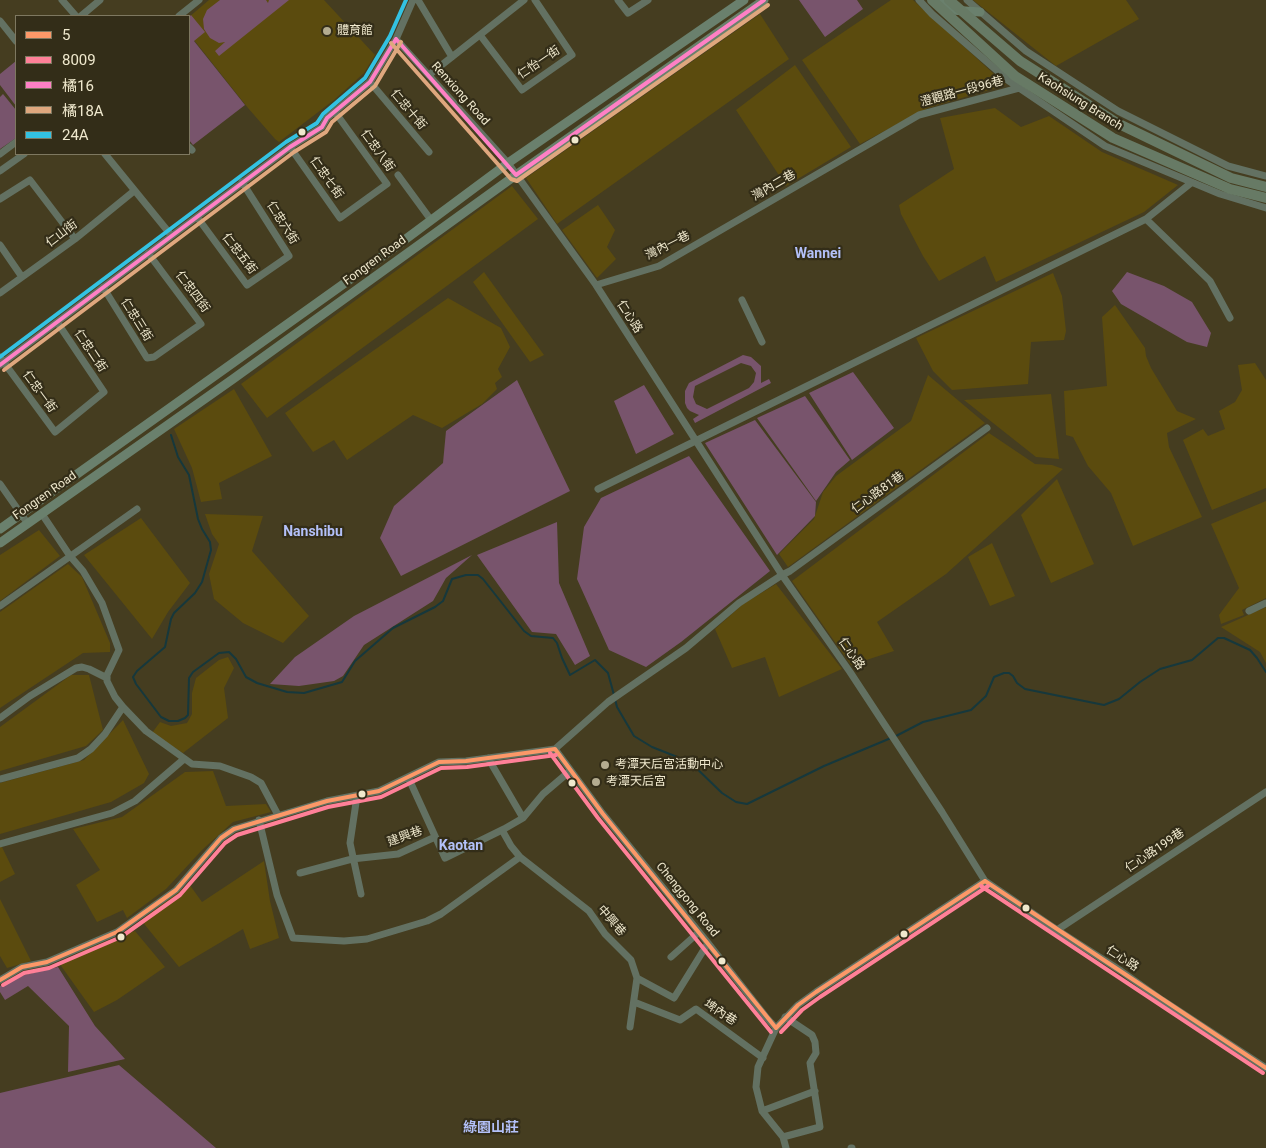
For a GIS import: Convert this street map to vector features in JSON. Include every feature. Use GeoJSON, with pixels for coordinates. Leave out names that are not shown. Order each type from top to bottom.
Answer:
{"type":"FeatureCollection","features":[{"type":"Feature","properties":{"kind":"highway","name":"Kaohsiung Branch"},"geometry":{"type":"LineString","coordinates":[[932,0],[1015,76],[1113,138],[1230,189],[1266,198]]}},
{"type":"Feature","properties":{"kind":"highway","name":"Kaohsiung Branch"},"geometry":{"type":"LineString","coordinates":[[949,0],[1020,61],[1117,123],[1231,178],[1266,188]]}},
{"type":"Feature","properties":{"kind":"main road","name":"Fongren Road"},"geometry":{"type":"LineString","coordinates":[[0,530],[508,164],[744,0]]}},
{"type":"Feature","properties":{"kind":"main road","name":"Fongren Road"},"geometry":{"type":"LineString","coordinates":[[0,543],[233,379],[516,174],[764,0]]}},
{"type":"Feature","properties":{"kind":"main road"},"geometry":{"type":"LineString","coordinates":[[942,0],[951,10],[980,12]]}},
{"type":"Feature","properties":{"kind":"street"},"geometry":{"type":"LineString","coordinates":[[62,0],[75,15]]}},
{"type":"Feature","properties":{"kind":"street"},"geometry":{"type":"LineString","coordinates":[[82,15],[100,0]]}},
{"type":"Feature","properties":{"kind":"street"},"geometry":{"type":"LineString","coordinates":[[180,15],[199,0]]}},
{"type":"Feature","properties":{"kind":"street"},"geometry":{"type":"LineString","coordinates":[[1,361],[57,322],[290,147],[322,127],[327,118],[370,82],[396,39],[414,0]]}},
{"type":"Feature","properties":{"kind":"street"},"geometry":{"type":"LineString","coordinates":[[418,0],[452,57]]}},
{"type":"Feature","properties":{"kind":"street"},"geometry":{"type":"LineString","coordinates":[[429,75],[524,0]]}},
{"type":"Feature","properties":{"kind":"street","name":"仁怡一街"},"geometry":{"type":"LineString","coordinates":[[480,35],[522,90],[572,55],[535,0]]}},
{"type":"Feature","properties":{"kind":"street"},"geometry":{"type":"LineString","coordinates":[[618,0],[628,13],[648,0]]}},
{"type":"Feature","properties":{"kind":"street"},"geometry":{"type":"LineString","coordinates":[[919,0],[932,14],[1009,81],[1105,146],[1191,183],[1266,208]]}},
{"type":"Feature","properties":{"kind":"street"},"geometry":{"type":"LineString","coordinates":[[967,0],[1026,51],[1118,111],[1228,166],[1266,176]]}},
{"type":"Feature","properties":{"kind":"street"},"geometry":{"type":"LineString","coordinates":[[0,21],[15,40]]}},
{"type":"Feature","properties":{"kind":"street","name":"Renxiong Road"},"geometry":{"type":"LineString","coordinates":[[396,39],[508,164]]}},
{"type":"Feature","properties":{"kind":"street","name":"仁忠十街"},"geometry":{"type":"LineString","coordinates":[[370,82],[429,152]]}},
{"type":"Feature","properties":{"kind":"street","name":"澄觀路一段96巷"},"geometry":{"type":"LineString","coordinates":[[813,177],[919,116],[1020,88]]}},
{"type":"Feature","properties":{"kind":"street","name":"仁忠八街"},"geometry":{"type":"LineString","coordinates":[[335,112],[387,184],[369,198]]}},
{"type":"Feature","properties":{"kind":"street"},"geometry":{"type":"LineString","coordinates":[[0,154],[15,143]]}},
{"type":"Feature","properties":{"kind":"street","name":"仁忠七街"},"geometry":{"type":"LineString","coordinates":[[290,147],[340,218],[369,198]]}},
{"type":"Feature","properties":{"kind":"street"},"geometry":{"type":"LineString","coordinates":[[0,171],[23,155]]}},
{"type":"Feature","properties":{"kind":"street"},"geometry":{"type":"LineString","coordinates":[[106,155],[171,235]]}},
{"type":"Feature","properties":{"kind":"street","name":"仁心路"},"geometry":{"type":"LineString","coordinates":[[508,164],[596,285],[782,575],[850,672],[986,881],[1266,1068]]}},
{"type":"Feature","properties":{"kind":"street"},"geometry":{"type":"LineString","coordinates":[[398,176],[431,220]]}},
{"type":"Feature","properties":{"kind":"street","name":"灣內二巷"},"geometry":{"type":"LineString","coordinates":[[746,216],[813,177]]}},
{"type":"Feature","properties":{"kind":"street"},"geometry":{"type":"LineString","coordinates":[[2,198],[30,180],[75,239]]}},
{"type":"Feature","properties":{"kind":"street","name":"仁忠六街"},"geometry":{"type":"LineString","coordinates":[[242,182],[289,256],[269,270]]}},
{"type":"Feature","properties":{"kind":"street"},"geometry":{"type":"LineString","coordinates":[[598,489],[1146,220],[1191,183]]}},
{"type":"Feature","properties":{"kind":"street","name":"仁山街"},"geometry":{"type":"LineString","coordinates":[[0,293],[75,239],[134,191]]}},
{"type":"Feature","properties":{"kind":"street","name":"灣內一巷"},"geometry":{"type":"LineString","coordinates":[[596,285],[659,266],[746,216]]}},
{"type":"Feature","properties":{"kind":"street","name":"仁忠五街"},"geometry":{"type":"LineString","coordinates":[[197,217],[247,285],[269,270]]}},
{"type":"Feature","properties":{"kind":"street"},"geometry":{"type":"LineString","coordinates":[[1146,220],[1210,281],[1230,318]]}},
{"type":"Feature","properties":{"kind":"street"},"geometry":{"type":"LineString","coordinates":[[0,245],[22,277]]}},
{"type":"Feature","properties":{"kind":"street","name":"仁忠四街"},"geometry":{"type":"LineString","coordinates":[[148,252],[201,324],[154,357]]}},
{"type":"Feature","properties":{"kind":"street","name":"仁忠三街"},"geometry":{"type":"LineString","coordinates":[[103,287],[147,358],[154,357]]}},
{"type":"Feature","properties":{"kind":"street"},"geometry":{"type":"LineString","coordinates":[[742,300],[762,342]]}},
{"type":"Feature","properties":{"kind":"street","name":"仁忠二街"},"geometry":{"type":"LineString","coordinates":[[57,322],[104,392]]}},
{"type":"Feature","properties":{"kind":"street","name":"仁忠一街"},"geometry":{"type":"LineString","coordinates":[[1,361],[54,432],[104,392]]}},
{"type":"Feature","properties":{"kind":"street","name":"仁心路81巷"},"geometry":{"type":"LineString","coordinates":[[782,575],[987,428]]}},
{"type":"Feature","properties":{"kind":"street"},"geometry":{"type":"LineString","coordinates":[[0,484],[28,524]]}},
{"type":"Feature","properties":{"kind":"street"},"geometry":{"type":"LineString","coordinates":[[0,606],[137,509]]}},
{"type":"Feature","properties":{"kind":"street"},"geometry":{"type":"LineString","coordinates":[[42,514],[70,556],[83,570],[102,603],[119,650],[107,678]]}},
{"type":"Feature","properties":{"kind":"street"},"geometry":{"type":"LineString","coordinates":[[0,980],[22,967],[47,962],[117,932],[176,890],[221,838],[234,829],[327,801],[379,791],[439,762],[555,749],[608,702],[686,648],[739,602],[782,575]]}},
{"type":"Feature","properties":{"kind":"street"},"geometry":{"type":"LineString","coordinates":[[1249,611],[1266,603]]}},
{"type":"Feature","properties":{"kind":"street"},"geometry":{"type":"LineString","coordinates":[[0,718],[30,696],[82,666],[107,678],[115,697],[123,707],[146,731],[184,759],[192,764],[220,766],[251,777],[260,783],[278,815]]}},
{"type":"Feature","properties":{"kind":"street"},"geometry":{"type":"LineString","coordinates":[[0,779],[78,758],[90,749],[104,734],[123,707]]}},
{"type":"Feature","properties":{"kind":"street","name":"Chenggong Road"},"geometry":{"type":"LineString","coordinates":[[555,749],[570,771],[766,1018],[776,1028]]}},
{"type":"Feature","properties":{"kind":"street"},"geometry":{"type":"LineString","coordinates":[[488,758],[523,818]]}},
{"type":"Feature","properties":{"kind":"street"},"geometry":{"type":"LineString","coordinates":[[0,844],[112,813],[135,800],[184,759]]}},
{"type":"Feature","properties":{"kind":"street"},"geometry":{"type":"LineString","coordinates":[[408,777],[445,858],[523,818],[543,794],[570,771]]}},
{"type":"Feature","properties":{"kind":"street","name":"仁心路199巷"},"geometry":{"type":"LineString","coordinates":[[1057,930],[1266,792]]}},
{"type":"Feature","properties":{"kind":"street"},"geometry":{"type":"LineString","coordinates":[[357,796],[350,843],[361,894]]}},
{"type":"Feature","properties":{"kind":"street"},"geometry":{"type":"LineString","coordinates":[[259,820],[277,895],[293,938],[344,941],[367,939],[427,921],[441,914],[520,857]]}},
{"type":"Feature","properties":{"kind":"street","name":"中興巷"},"geometry":{"type":"LineString","coordinates":[[502,830],[520,857],[588,912],[605,934],[631,960],[637,978]]}},
{"type":"Feature","properties":{"kind":"street","name":"建興巷"},"geometry":{"type":"LineString","coordinates":[[300,873],[352,859],[398,854],[435,837]]}},
{"type":"Feature","properties":{"kind":"street"},"geometry":{"type":"LineString","coordinates":[[786,1148],[783,1138],[762,1111],[756,1087],[758,1067],[776,1028],[785,1017],[816,992],[986,881]]}},
{"type":"Feature","properties":{"kind":"street"},"geometry":{"type":"LineString","coordinates":[[671,957],[699,932]]}},
{"type":"Feature","properties":{"kind":"street"},"geometry":{"type":"LineString","coordinates":[[630,1027],[637,978],[674,998],[708,943]]}},
{"type":"Feature","properties":{"kind":"street","name":"埤內巷"},"geometry":{"type":"LineString","coordinates":[[634,1002],[680,1020],[696,1009],[763,1058]]}},
{"type":"Feature","properties":{"kind":"street"},"geometry":{"type":"LineString","coordinates":[[783,1138],[820,1127],[810,1063],[816,1053],[815,1042],[812,1035],[785,1017]]}},
{"type":"Feature","properties":{"kind":"street"},"geometry":{"type":"LineString","coordinates":[[762,1111],[815,1091]]}},
{"type":"Feature","properties":{"kind":"shaded area"},"geometry":{"type":"Polygon","coordinates":[[[209,0],[324,0],[375,55],[364,73],[334,100],[279,142],[248,108],[194,40],[190,16],[209,0]]]}},
{"type":"Feature","properties":{"kind":"shaded area"},"geometry":{"type":"Polygon","coordinates":[[[220,0],[266,0],[268,3],[269,0],[289,0],[219,56],[215,51],[225,42],[219,43],[210,38],[204,29],[203,19],[207,10],[220,0]]]}},
{"type":"Feature","properties":{"kind":"shaded area"},"geometry":{"type":"Polygon","coordinates":[[[799,0],[857,0],[863,9],[825,37],[799,0]]]}},
{"type":"Feature","properties":{"kind":"shaded area"},"geometry":{"type":"Polygon","coordinates":[[[891,0],[913,0],[1006,85],[928,108],[860,144],[802,60],[891,0]]]}},
{"type":"Feature","properties":{"kind":"shaded area"},"geometry":{"type":"Polygon","coordinates":[[[973,0],[1126,0],[1139,19],[1056,66],[973,0]]]}},
{"type":"Feature","properties":{"kind":"shaded area"},"geometry":{"type":"Polygon","coordinates":[[[760,14],[789,59],[557,224],[526,178],[760,14]]]}},
{"type":"Feature","properties":{"kind":"shaded area"},"geometry":{"type":"Polygon","coordinates":[[[190,16],[205,32],[194,41],[245,105],[193,145],[190,141],[190,16]]]}},
{"type":"Feature","properties":{"kind":"shaded area"},"geometry":{"type":"Polygon","coordinates":[[[15,62],[15,105],[0,85],[0,74],[15,62]]]}},
{"type":"Feature","properties":{"kind":"shaded area"},"geometry":{"type":"Polygon","coordinates":[[[795,65],[851,147],[786,186],[736,110],[795,65]]]}},
{"type":"Feature","properties":{"kind":"shaded area"},"geometry":{"type":"Polygon","coordinates":[[[3,94],[15,109],[15,139],[0,149],[0,97],[3,94]]]}},
{"type":"Feature","properties":{"kind":"shaded area"},"geometry":{"type":"Polygon","coordinates":[[[995,108],[1021,127],[1049,116],[1102,152],[1178,185],[1144,212],[996,282],[985,256],[939,281],[923,256],[901,214],[899,205],[954,169],[940,118],[995,108]]]}},
{"type":"Feature","properties":{"kind":"shaded area"},"geometry":{"type":"Polygon","coordinates":[[[512,186],[538,219],[267,418],[241,384],[512,186]]]}},
{"type":"Feature","properties":{"kind":"shaded area"},"geometry":{"type":"Polygon","coordinates":[[[598,205],[615,230],[607,247],[616,259],[597,278],[562,230],[598,205]]]}},
{"type":"Feature","properties":{"kind":"shaded area"},"geometry":{"type":"Polygon","coordinates":[[[484,272],[544,355],[530,362],[473,282],[484,272]]]}},
{"type":"Feature","properties":{"kind":"shaded area"},"geometry":{"type":"Polygon","coordinates":[[[1127,272],[1164,286],[1192,302],[1211,333],[1207,347],[1187,342],[1121,304],[1112,291],[1127,272]]]}},
{"type":"Feature","properties":{"kind":"shaded area"},"geometry":{"type":"Polygon","coordinates":[[[1053,273],[1062,296],[1066,331],[1064,340],[1031,342],[1028,384],[952,390],[933,371],[916,338],[1053,273]]]}},
{"type":"Feature","properties":{"kind":"shaded area"},"geometry":{"type":"Polygon","coordinates":[[[448,298],[501,328],[510,347],[498,369],[502,377],[495,383],[497,389],[482,404],[442,428],[413,415],[347,460],[334,440],[313,452],[285,413],[448,298]]]}},
{"type":"Feature","properties":{"kind":"shaded area"},"geometry":{"type":"Polygon","coordinates":[[[1115,305],[1145,348],[1151,368],[1177,411],[1196,419],[1167,433],[1169,447],[1202,517],[1133,546],[1111,493],[1088,466],[1073,437],[1066,435],[1064,391],[1107,386],[1102,317],[1115,305]]]}},
{"type":"Feature","properties":{"kind":"shaded area"},"geometry":{"type":"Polygon","coordinates":[[[743,355],[751,357],[761,366],[761,383],[769,379],[771,383],[695,423],[693,419],[699,415],[690,411],[685,403],[685,391],[689,383],[743,355]],[[741,363],[695,386],[693,397],[696,404],[707,409],[749,388],[754,382],[756,373],[751,366],[741,363]]]}},
{"type":"Feature","properties":{"kind":"shaded area"},"geometry":{"type":"Polygon","coordinates":[[[1255,363],[1266,380],[1266,488],[1212,510],[1183,440],[1203,429],[1208,436],[1225,429],[1219,411],[1235,402],[1242,390],[1238,365],[1255,363]]]}},
{"type":"Feature","properties":{"kind":"shaded area"},"geometry":{"type":"Polygon","coordinates":[[[853,372],[894,428],[852,460],[809,393],[853,372]]]}},
{"type":"Feature","properties":{"kind":"shaded area"},"geometry":{"type":"Polygon","coordinates":[[[928,375],[985,423],[788,567],[779,554],[814,519],[823,492],[836,476],[911,421],[928,375]]]}},
{"type":"Feature","properties":{"kind":"shaded area"},"geometry":{"type":"Polygon","coordinates":[[[517,380],[570,491],[401,576],[380,538],[394,506],[443,463],[446,431],[517,380]]]}},
{"type":"Feature","properties":{"kind":"shaded area"},"geometry":{"type":"Polygon","coordinates":[[[644,385],[674,434],[636,454],[614,401],[644,385]]]}},
{"type":"Feature","properties":{"kind":"shaded area"},"geometry":{"type":"Polygon","coordinates":[[[234,389],[272,456],[219,483],[222,499],[201,502],[192,468],[174,429],[234,389]]]}},
{"type":"Feature","properties":{"kind":"shaded area"},"geometry":{"type":"Polygon","coordinates":[[[1051,394],[1059,459],[1036,457],[964,400],[1051,394]]]}},
{"type":"Feature","properties":{"kind":"shaded area"},"geometry":{"type":"Polygon","coordinates":[[[805,396],[850,460],[836,472],[816,501],[757,418],[805,396]]]}},
{"type":"Feature","properties":{"kind":"shaded area"},"geometry":{"type":"Polygon","coordinates":[[[755,420],[816,502],[815,516],[777,555],[705,443],[755,420]]]}},
{"type":"Feature","properties":{"kind":"shaded area"},"geometry":{"type":"Polygon","coordinates":[[[989,433],[1035,464],[1052,465],[1063,469],[946,574],[877,622],[894,651],[851,665],[792,581],[989,433]]]}},
{"type":"Feature","properties":{"kind":"shaded area"},"geometry":{"type":"Polygon","coordinates":[[[689,456],[770,571],[681,642],[646,667],[609,650],[577,579],[584,527],[601,498],[689,456]]]}},
{"type":"Feature","properties":{"kind":"shaded area"},"geometry":{"type":"Polygon","coordinates":[[[1057,479],[1094,564],[1051,583],[1021,515],[1057,479]]]}},
{"type":"Feature","properties":{"kind":"shaded area"},"geometry":{"type":"Polygon","coordinates":[[[1266,501],[1266,598],[1242,610],[1244,615],[1221,624],[1219,615],[1239,588],[1211,524],[1266,501]]]}},
{"type":"Feature","properties":{"kind":"shaded area"},"geometry":{"type":"Polygon","coordinates":[[[205,514],[263,516],[252,551],[309,616],[283,643],[243,623],[214,599],[209,574],[219,544],[212,534],[205,514]]]}},
{"type":"Feature","properties":{"kind":"shaded area"},"geometry":{"type":"Polygon","coordinates":[[[141,518],[190,583],[168,612],[152,639],[84,555],[141,518]]]}},
{"type":"Feature","properties":{"kind":"shaded area"},"geometry":{"type":"Polygon","coordinates":[[[557,522],[559,583],[590,656],[575,665],[556,634],[532,632],[477,555],[557,522]]]}},
{"type":"Feature","properties":{"kind":"shaded area"},"geometry":{"type":"Polygon","coordinates":[[[39,530],[60,556],[0,601],[0,555],[39,530]]]}},
{"type":"Feature","properties":{"kind":"shaded area"},"geometry":{"type":"Polygon","coordinates":[[[992,543],[1015,596],[990,606],[968,557],[992,543]]]}},
{"type":"Feature","properties":{"kind":"shaded area"},"geometry":{"type":"Polygon","coordinates":[[[472,555],[446,578],[433,601],[364,645],[343,676],[334,681],[299,686],[270,684],[295,657],[354,616],[472,555]]]}},
{"type":"Feature","properties":{"kind":"shaded area"},"geometry":{"type":"Polygon","coordinates":[[[68,564],[82,577],[110,643],[110,652],[83,653],[0,708],[0,612],[68,564]]]}},
{"type":"Feature","properties":{"kind":"shaded area"},"geometry":{"type":"Polygon","coordinates":[[[776,584],[842,669],[779,697],[765,657],[732,668],[715,629],[743,604],[776,584]]]}},
{"type":"Feature","properties":{"kind":"shaded area"},"geometry":{"type":"Polygon","coordinates":[[[1266,607],[1266,663],[1260,652],[1221,627],[1266,607]]]}},
{"type":"Feature","properties":{"kind":"shaded area"},"geometry":{"type":"Polygon","coordinates":[[[228,657],[234,668],[224,688],[228,718],[183,753],[152,733],[160,722],[171,726],[187,723],[192,714],[192,693],[196,678],[219,660],[228,657]]]}},
{"type":"Feature","properties":{"kind":"shaded area"},"geometry":{"type":"Polygon","coordinates":[[[71,675],[89,675],[103,730],[86,746],[0,771],[0,727],[71,675]]]}},
{"type":"Feature","properties":{"kind":"shaded area"},"geometry":{"type":"Polygon","coordinates":[[[123,720],[149,774],[144,783],[111,802],[0,834],[0,783],[84,760],[123,720]]]}},
{"type":"Feature","properties":{"kind":"shaded area"},"geometry":{"type":"Polygon","coordinates":[[[213,771],[226,806],[266,804],[271,812],[233,822],[202,850],[166,889],[127,918],[123,910],[97,922],[76,885],[100,870],[73,829],[122,817],[185,772],[213,771]]]}},
{"type":"Feature","properties":{"kind":"shaded area"},"geometry":{"type":"Polygon","coordinates":[[[0,847],[2,847],[15,874],[0,882],[0,847]]]}},
{"type":"Feature","properties":{"kind":"shaded area"},"geometry":{"type":"Polygon","coordinates":[[[264,861],[270,901],[279,938],[250,949],[243,929],[179,967],[141,920],[189,884],[202,902],[264,861]]]}},
{"type":"Feature","properties":{"kind":"shaded area"},"geometry":{"type":"Polygon","coordinates":[[[0,899],[31,961],[7,968],[0,956],[0,899]]]}},
{"type":"Feature","properties":{"kind":"shaded area"},"geometry":{"type":"Polygon","coordinates":[[[135,931],[165,967],[117,1000],[94,1012],[59,963],[86,949],[135,931]]]}},
{"type":"Feature","properties":{"kind":"shaded area"},"geometry":{"type":"Polygon","coordinates":[[[58,967],[95,1026],[125,1059],[68,1072],[69,1026],[28,986],[5,1000],[0,992],[0,986],[16,977],[58,967]]]}},
{"type":"Feature","properties":{"kind":"shaded area"},"geometry":{"type":"Polygon","coordinates":[[[119,1065],[216,1148],[0,1148],[0,1093],[119,1065]]]}},
{"type":"Feature","properties":{"kind":"waterway"},"geometry":{"type":"LineString","coordinates":[[171,435],[178,457],[189,475],[198,519],[210,542],[211,550],[202,582],[195,593],[174,613],[171,619],[165,647],[137,671],[133,677],[136,684],[161,717],[169,721],[178,721],[188,715],[189,678],[193,672],[219,653],[229,652],[236,659],[246,677],[257,683],[287,692],[304,693],[342,682],[355,661],[393,628],[435,607],[443,601],[452,579],[466,575],[478,575],[483,579],[524,631],[531,636],[553,638],[557,643],[570,675],[595,660],[608,673],[614,695]]}},
{"type":"Feature","properties":{"kind":"waterway"},"geometry":{"type":"LineString","coordinates":[[896,736],[923,722],[971,710],[986,696],[994,677],[1004,673],[1009,673],[1013,676],[1017,683],[1025,689],[1104,705],[1119,699],[1160,669],[1192,660],[1218,638],[1224,638],[1250,650],[1266,672]]}},
{"type":"Feature","properties":{"kind":"waterway"},"geometry":{"type":"LineString","coordinates":[[615,699],[617,707],[634,736],[652,747],[690,762],[722,793],[736,802],[747,804],[824,766],[891,738]]}},
{"type":"Feature","properties":{"kind":"transit line","name":"24A"},"geometry":{"type":"LineString","coordinates":[[0,357],[286,142],[317,123],[323,114],[365,78],[390,36],[406,0]]}},
{"type":"Feature","properties":{"kind":"transit line","name":"橘16"},"geometry":{"type":"LineString","coordinates":[[396,39],[516,175],[764,0]]}},
{"type":"Feature","properties":{"kind":"transit line","name":"橘18A"},"geometry":{"type":"LineString","coordinates":[[391,43],[511,179],[517,181],[768,5]]}},
{"type":"Feature","properties":{"kind":"transit line","name":"橘16"},"geometry":{"type":"LineString","coordinates":[[0,365],[290,147],[322,127],[327,118],[370,82],[396,39]]}},
{"type":"Feature","properties":{"kind":"transit line","name":"橘18A"},"geometry":{"type":"LineString","coordinates":[[4,370],[294,152],[326,132],[332,122],[375,86],[401,42]]}},
{"type":"Feature","properties":{"kind":"transit line","name":"5"},"geometry":{"type":"LineString","coordinates":[[555,749],[603,814],[776,1028]]}},
{"type":"Feature","properties":{"kind":"transit line","name":"5"},"geometry":{"type":"LineString","coordinates":[[0,980],[22,967],[47,962],[117,932],[176,890],[221,838],[234,829],[327,801],[379,791],[439,762],[466,761],[555,749]]}},
{"type":"Feature","properties":{"kind":"transit line","name":"8009"},"geometry":{"type":"LineString","coordinates":[[550,753],[598,818],[771,1032]]}},
{"type":"Feature","properties":{"kind":"transit line","name":"8009"},"geometry":{"type":"LineString","coordinates":[[3,985],[24,973],[49,968],[121,937],[180,895],[225,843],[237,835],[328,807],[381,797],[441,768],[467,767],[556,755]]}},
{"type":"Feature","properties":{"kind":"transit line","name":"5"},"geometry":{"type":"LineString","coordinates":[[985,881],[1266,1068]]}},
{"type":"Feature","properties":{"kind":"transit line","name":"5"},"geometry":{"type":"LineString","coordinates":[[776,1028],[798,1005],[816,992],[985,881]]}},
{"type":"Feature","properties":{"kind":"transit line","name":"8009"},"geometry":{"type":"LineString","coordinates":[[981,886],[1263,1073]]}},
{"type":"Feature","properties":{"kind":"transit line","name":"8009"},"geometry":{"type":"LineString","coordinates":[[781,1032],[802,1010],[820,997],[988,886]]}},
{"type":"Feature","properties":{"kind":"place","name":"體育館"},"geometry":{"type":"Point","coordinates":[327,31]}},
{"type":"Feature","properties":{"kind":"place","name":"考潭天后宮活動中心"},"geometry":{"type":"Point","coordinates":[605,765]}},
{"type":"Feature","properties":{"kind":"place","name":"考潭天后宮"},"geometry":{"type":"Point","coordinates":[596,782]}},
{"type":"Feature","properties":{"kind":"district","name":"Wannei"},"geometry":{"type":"Point","coordinates":[818,254]}},
{"type":"Feature","properties":{"kind":"district","name":"Nanshibu"},"geometry":{"type":"Point","coordinates":[313,532]}},
{"type":"Feature","properties":{"kind":"district","name":"Kaotan"},"geometry":{"type":"Point","coordinates":[461,846]}},
{"type":"Feature","properties":{"kind":"district","name":"綠園山莊"},"geometry":{"type":"Point","coordinates":[491,1128]}}]}
